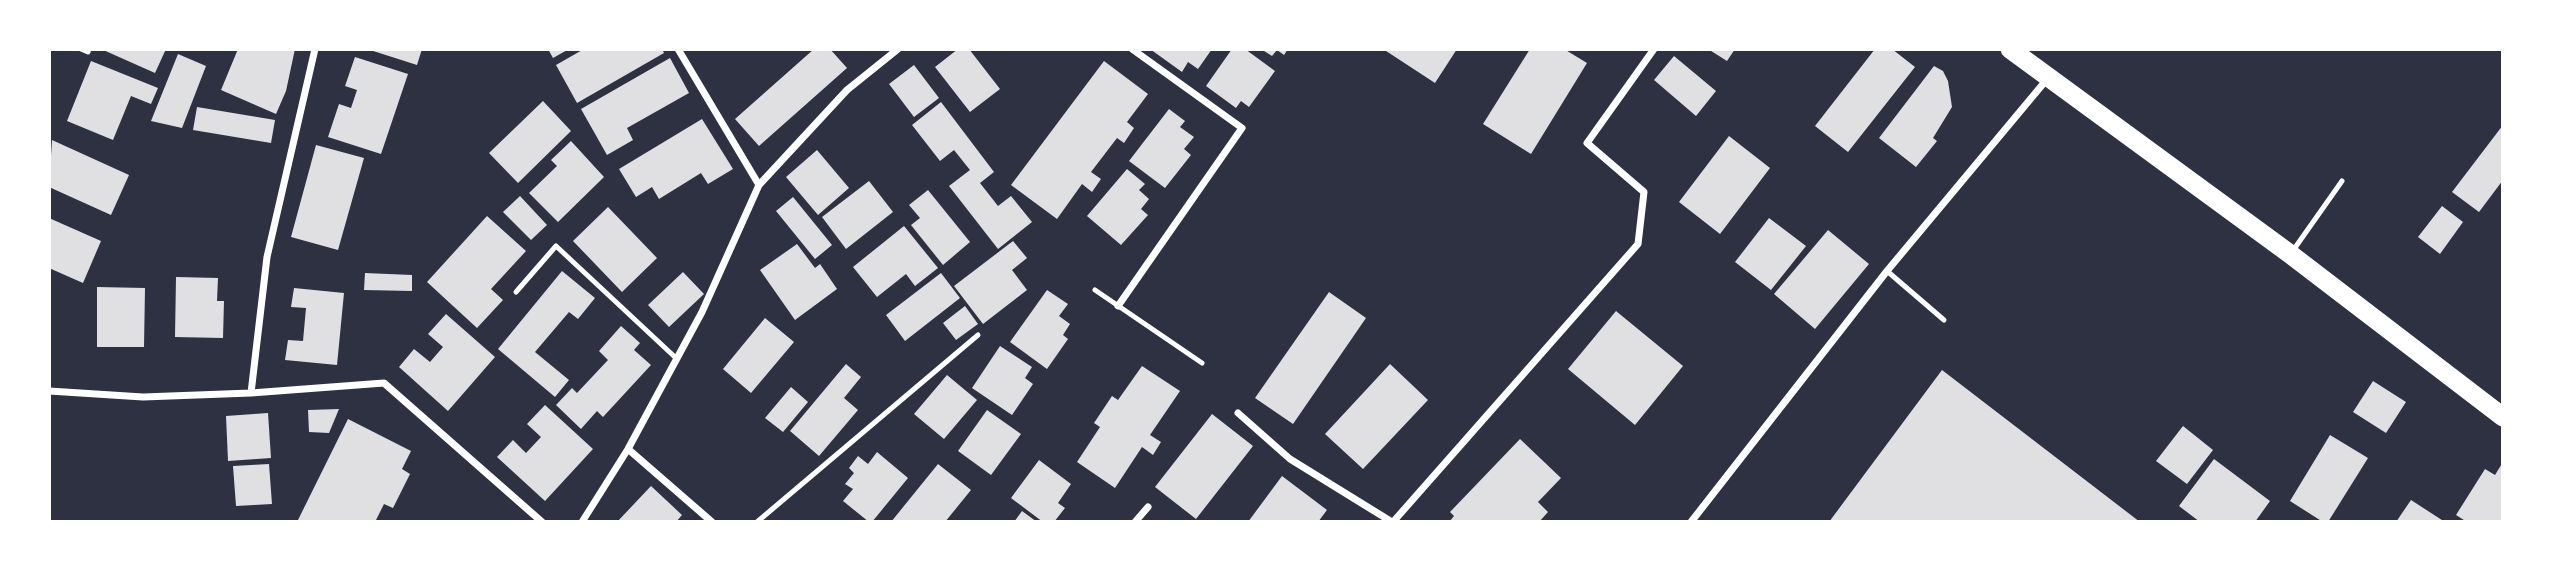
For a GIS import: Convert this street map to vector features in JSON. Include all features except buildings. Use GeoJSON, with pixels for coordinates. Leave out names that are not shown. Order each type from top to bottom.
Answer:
{"type":"FeatureCollection","features":[{"type":"Feature","properties":{"kind":"highway"},"geometry":{"type":"LineString","coordinates":[[2010,49],[2290,254],[2503,417]]}},
{"type":"Feature","properties":{"kind":"street"},"geometry":{"type":"LineString","coordinates":[[251,393],[267,257],[315,49]]}},
{"type":"Feature","properties":{"kind":"street"},"geometry":{"type":"LineString","coordinates":[[678,49],[759,185]]}},
{"type":"Feature","properties":{"kind":"street"},"geometry":{"type":"LineString","coordinates":[[582,522],[628,449],[702,312],[759,185],[847,90],[898,49]]}},
{"type":"Feature","properties":{"kind":"street"},"geometry":{"type":"LineString","coordinates":[[1118,306],[1242,128],[1132,49]]}},
{"type":"Feature","properties":{"kind":"street"},"geometry":{"type":"LineString","coordinates":[[1238,413],[1290,459],[1393,522],[1638,244],[1644,192],[1587,143],[1654,49]]}},
{"type":"Feature","properties":{"kind":"street"},"geometry":{"type":"LineString","coordinates":[[1691,522],[1887,271],[2048,78]]}},
{"type":"Feature","properties":{"kind":"street"},"geometry":{"type":"LineString","coordinates":[[49,391],[143,397],[251,393],[384,383],[542,522]]}},
{"type":"Feature","properties":{"kind":"street"},"geometry":{"type":"LineString","coordinates":[[628,449],[712,522]]}},
{"type":"Feature","properties":{"kind":"street"},"geometry":{"type":"LineString","coordinates":[[1135,522],[1148,507]]}},
{"type":"Feature","properties":{"kind":"lane"},"geometry":{"type":"LineString","coordinates":[[81,49],[88,52],[89,49]]}},
{"type":"Feature","properties":{"kind":"lane"},"geometry":{"type":"LineString","coordinates":[[2290,254],[2342,181]]}},
{"type":"Feature","properties":{"kind":"lane"},"geometry":{"type":"LineString","coordinates":[[516,292],[555,246],[677,359]]}},
{"type":"Feature","properties":{"kind":"lane"},"geometry":{"type":"LineString","coordinates":[[1887,271],[1944,320]]}},
{"type":"Feature","properties":{"kind":"lane"},"geometry":{"type":"LineString","coordinates":[[1095,290],[1202,363]]}},
{"type":"Feature","properties":{"kind":"lane"},"geometry":{"type":"LineString","coordinates":[[757,522],[978,335]]}}]}
